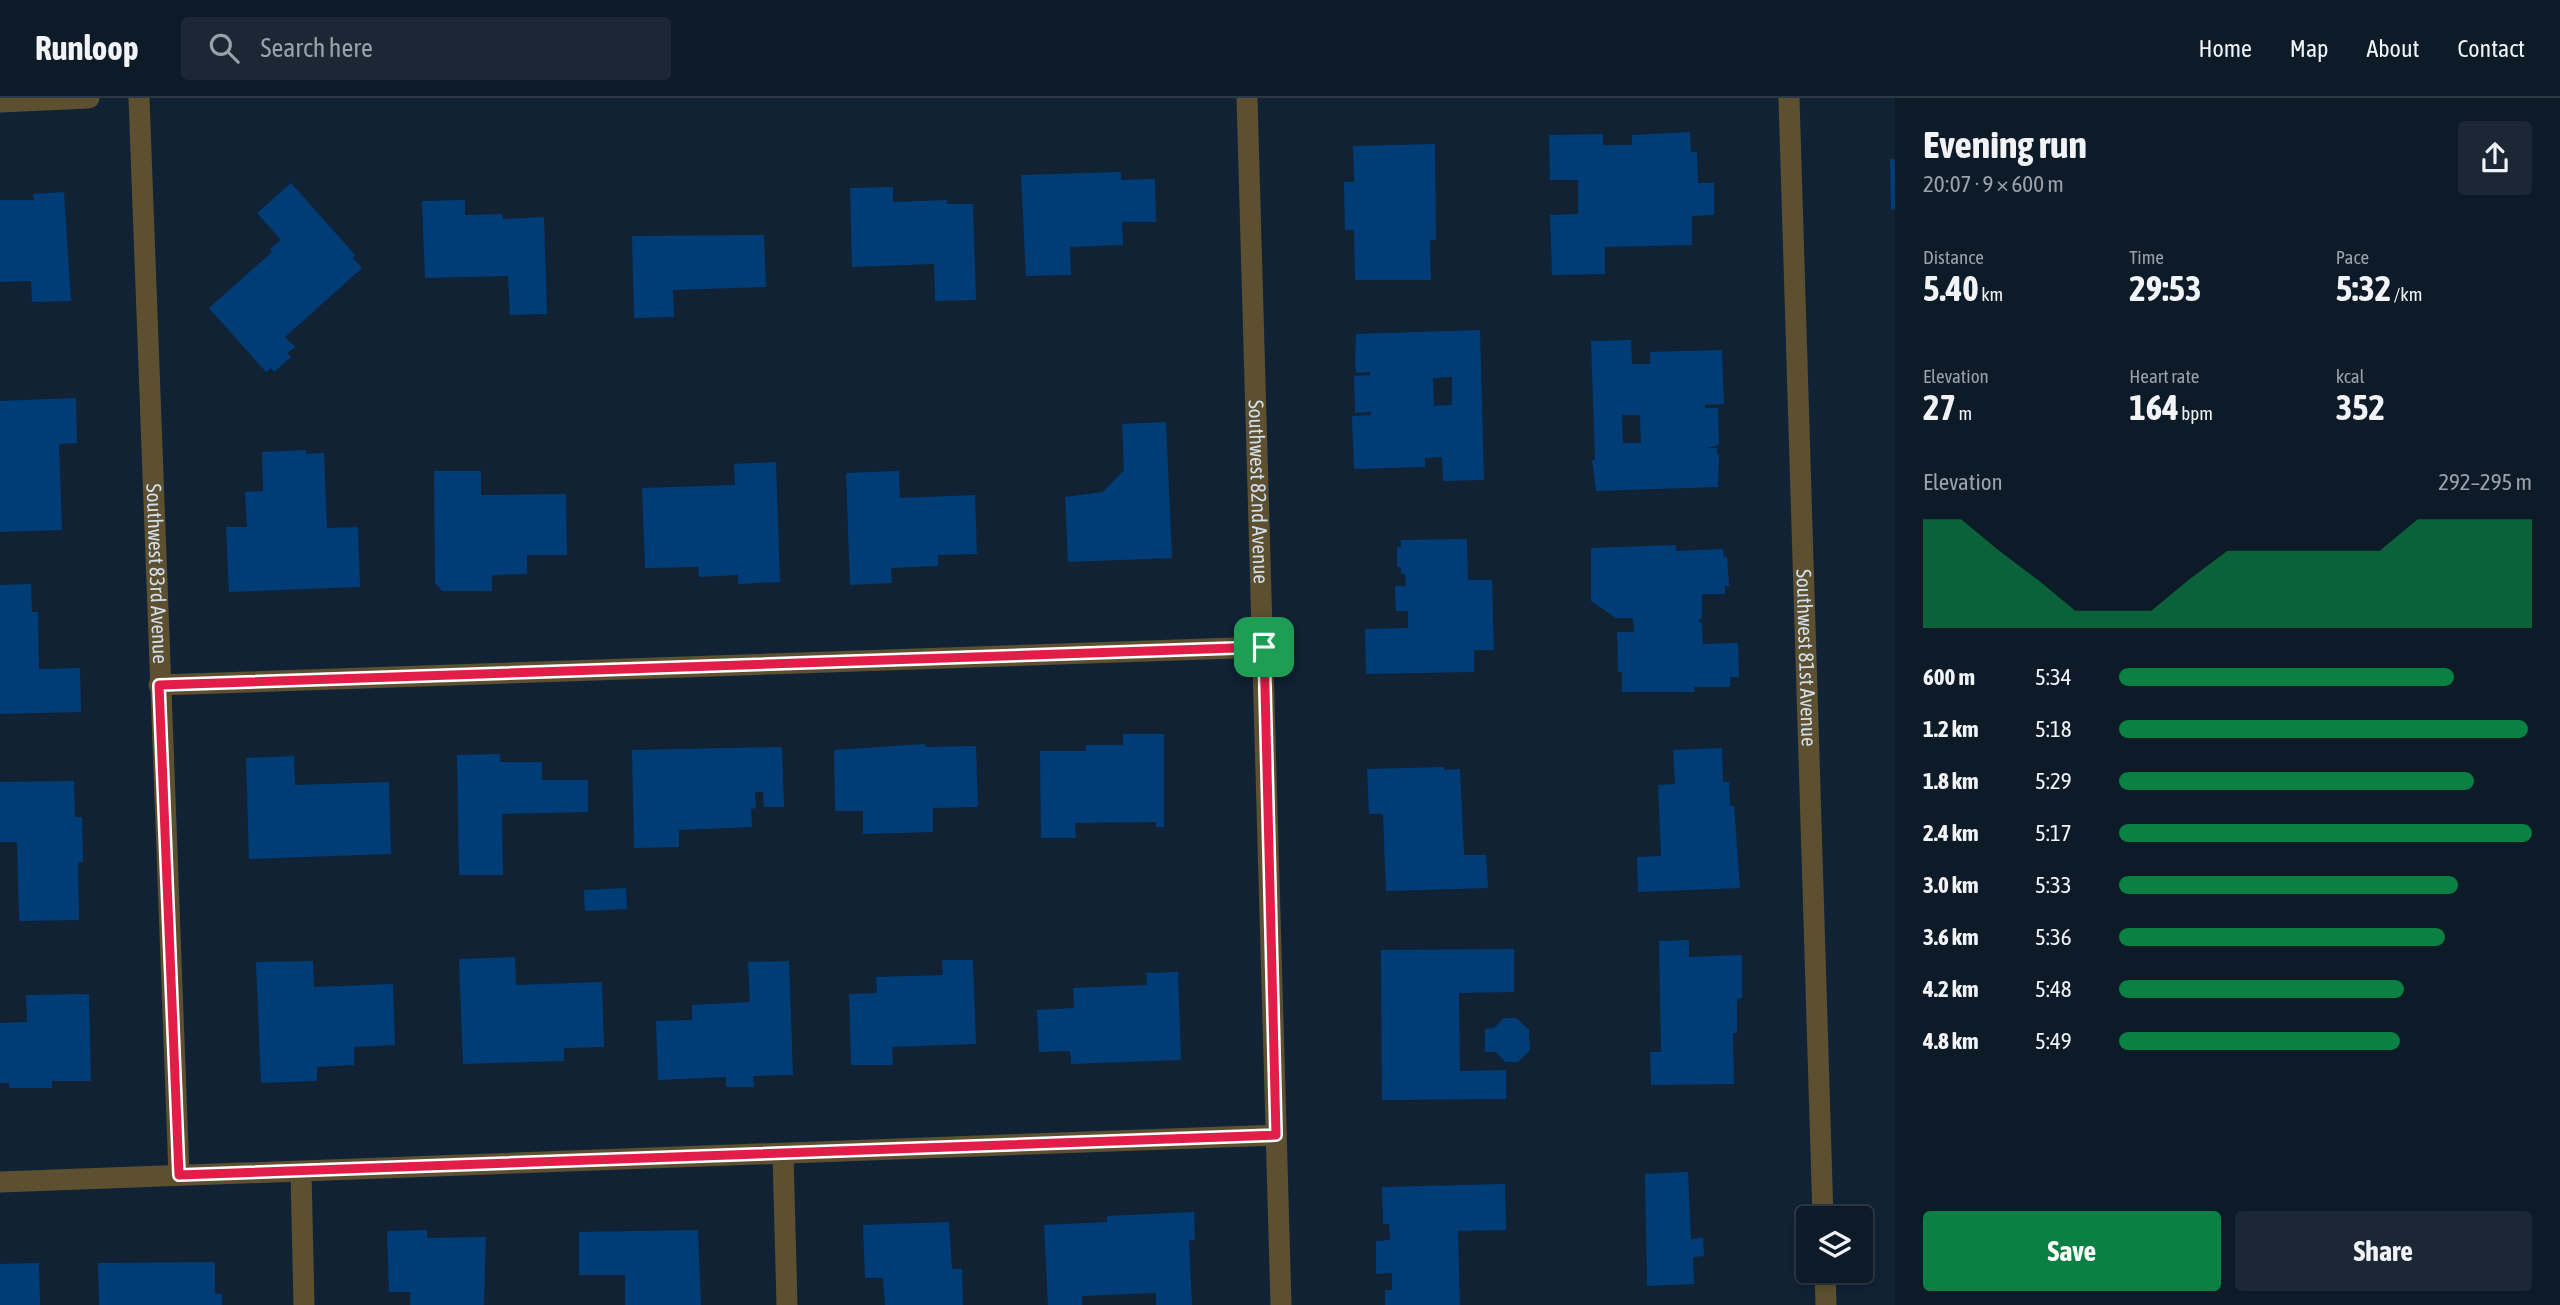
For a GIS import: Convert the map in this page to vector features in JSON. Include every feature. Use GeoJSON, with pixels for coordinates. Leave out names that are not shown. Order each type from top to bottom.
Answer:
{"type":"FeatureCollection","features":[{"type":"Feature","properties":{"kind":"street"},"geometry":{"type":"LineString","coordinates":[[0,102],[89,98]]}},
{"type":"Feature","properties":{"kind":"street","name":"Southwest 83rd Avenue"},"geometry":{"type":"LineString","coordinates":[[139,98],[179,1175]]}},
{"type":"Feature","properties":{"kind":"street","name":"Southwest 82nd Avenue"},"geometry":{"type":"LineString","coordinates":[[1247,98],[1281,1305]]}},
{"type":"Feature","properties":{"kind":"street","name":"Southwest 81st Avenue"},"geometry":{"type":"LineString","coordinates":[[1789,98],[1823,1206]]}},
{"type":"Feature","properties":{"kind":"street"},"geometry":{"type":"LineString","coordinates":[[159,685],[1264,647]]}},
{"type":"Feature","properties":{"kind":"street"},"geometry":{"type":"LineString","coordinates":[[0,1182],[1276,1135]]}},
{"type":"Feature","properties":{"kind":"street"},"geometry":{"type":"LineString","coordinates":[[783,1155],[787,1305]]}},
{"type":"Feature","properties":{"kind":"street"},"geometry":{"type":"LineString","coordinates":[[300,1172],[304,1305]]}},
{"type":"Feature","properties":{"kind":"street"},"geometry":{"type":"LineString","coordinates":[[1825,1283],[1826,1305]]}},
{"type":"Feature","properties":{"kind":"building"},"geometry":{"type":"Polygon","coordinates":[[[1690,132],[1691,152],[1697,152],[1698,183],[1714,183],[1714,215],[1692,216],[1692,245],[1605,247],[1605,274],[1552,275],[1550,215],[1578,214],[1578,180],[1550,180],[1549,135],[1603,134],[1603,145],[1632,145],[1632,135],[1690,132]]]}},
{"type":"Feature","properties":{"kind":"building"},"geometry":{"type":"Polygon","coordinates":[[[1435,144],[1436,240],[1430,240],[1431,280],[1355,280],[1354,230],[1345,230],[1344,182],[1354,182],[1353,146],[1435,144]]]}},
{"type":"Feature","properties":{"kind":"building"},"geometry":{"type":"Polygon","coordinates":[[[1890,159],[1895,159],[1895,209],[1891,210],[1890,159]]]}},
{"type":"Feature","properties":{"kind":"building"},"geometry":{"type":"Polygon","coordinates":[[[1121,172],[1121,180],[1155,179],[1156,222],[1122,222],[1123,245],[1070,247],[1071,275],[1026,276],[1021,175],[1121,172]]]}},
{"type":"Feature","properties":{"kind":"building"},"geometry":{"type":"Polygon","coordinates":[[[291,183],[355,255],[353,258],[362,268],[285,337],[295,347],[287,353],[291,357],[274,372],[271,368],[266,372],[209,308],[272,252],[270,249],[281,240],[257,213],[291,183]]]}},
{"type":"Feature","properties":{"kind":"building"},"geometry":{"type":"Polygon","coordinates":[[[893,187],[893,202],[947,200],[947,204],[973,204],[976,300],[935,301],[934,264],[852,267],[850,188],[893,187]]]}},
{"type":"Feature","properties":{"kind":"building"},"geometry":{"type":"Polygon","coordinates":[[[64,192],[71,301],[32,302],[31,281],[0,282],[0,200],[34,200],[33,194],[64,192]]]}},
{"type":"Feature","properties":{"kind":"building"},"geometry":{"type":"Polygon","coordinates":[[[465,200],[465,215],[502,214],[503,219],[544,217],[547,314],[510,315],[508,276],[425,278],[422,201],[465,200]]]}},
{"type":"Feature","properties":{"kind":"building"},"geometry":{"type":"Polygon","coordinates":[[[764,235],[766,287],[673,290],[674,317],[634,318],[632,236],[764,235]]]}},
{"type":"Feature","properties":{"kind":"building"},"geometry":{"type":"Polygon","coordinates":[[[1480,330],[1484,480],[1443,481],[1442,457],[1425,458],[1425,467],[1354,469],[1352,416],[1371,415],[1371,412],[1355,413],[1354,376],[1370,375],[1370,372],[1357,373],[1356,334],[1480,330]],[[1452,377],[1433,378],[1434,406],[1452,405],[1452,377]]]}},
{"type":"Feature","properties":{"kind":"building"},"geometry":{"type":"Polygon","coordinates":[[[1631,340],[1632,364],[1650,364],[1650,352],[1722,350],[1724,404],[1705,405],[1705,408],[1718,408],[1719,445],[1706,448],[1717,448],[1718,487],[1596,491],[1592,460],[1595,460],[1591,341],[1631,340]],[[1622,415],[1623,443],[1641,443],[1640,415],[1622,415]]]}},
{"type":"Feature","properties":{"kind":"building"},"geometry":{"type":"Polygon","coordinates":[[[76,398],[77,443],[59,444],[62,530],[0,532],[0,401],[76,398]]]}},
{"type":"Feature","properties":{"kind":"building"},"geometry":{"type":"Polygon","coordinates":[[[1166,422],[1172,558],[1068,562],[1065,497],[1103,492],[1124,470],[1122,424],[1166,422]]]}},
{"type":"Feature","properties":{"kind":"building"},"geometry":{"type":"Polygon","coordinates":[[[306,450],[306,454],[324,453],[327,528],[358,527],[360,587],[229,592],[226,527],[247,527],[245,492],[263,491],[262,452],[306,450]]]}},
{"type":"Feature","properties":{"kind":"building"},"geometry":{"type":"Polygon","coordinates":[[[776,462],[780,582],[738,584],[738,575],[699,577],[698,567],[645,568],[642,488],[735,485],[734,464],[776,462]]]}},
{"type":"Feature","properties":{"kind":"building"},"geometry":{"type":"Polygon","coordinates":[[[434,471],[481,471],[481,495],[566,494],[567,555],[527,555],[527,574],[492,575],[492,591],[442,591],[435,583],[434,471]]]}},
{"type":"Feature","properties":{"kind":"building"},"geometry":{"type":"Polygon","coordinates":[[[899,471],[900,498],[975,495],[977,554],[938,555],[938,566],[891,568],[892,583],[850,585],[846,473],[899,471]]]}},
{"type":"Feature","properties":{"kind":"building"},"geometry":{"type":"Polygon","coordinates":[[[1467,539],[1468,580],[1492,580],[1494,650],[1474,650],[1474,672],[1366,674],[1365,629],[1408,628],[1408,611],[1396,611],[1395,586],[1406,586],[1405,574],[1401,574],[1401,567],[1397,567],[1397,547],[1401,547],[1401,540],[1467,539]]]}},
{"type":"Feature","properties":{"kind":"building"},"geometry":{"type":"Polygon","coordinates":[[[1676,545],[1676,551],[1723,549],[1724,557],[1727,557],[1729,586],[1725,586],[1725,594],[1702,594],[1702,619],[1699,619],[1699,623],[1702,623],[1703,644],[1738,643],[1739,677],[1730,677],[1730,687],[1694,687],[1695,692],[1622,692],[1622,672],[1618,672],[1617,632],[1634,632],[1633,618],[1616,618],[1591,601],[1591,548],[1676,545]]]}},
{"type":"Feature","properties":{"kind":"building"},"geometry":{"type":"Polygon","coordinates":[[[31,584],[32,612],[38,612],[39,669],[80,668],[81,712],[0,714],[0,585],[31,584]]]}},
{"type":"Feature","properties":{"kind":"building"},"geometry":{"type":"Polygon","coordinates":[[[1123,734],[1164,734],[1164,827],[1156,827],[1156,822],[1075,823],[1076,838],[1041,838],[1040,751],[1086,751],[1086,745],[1123,745],[1123,734]]]}},
{"type":"Feature","properties":{"kind":"building"},"geometry":{"type":"Polygon","coordinates":[[[925,744],[925,747],[976,746],[978,807],[933,808],[933,832],[863,834],[863,811],[835,811],[834,750],[925,744]]]}},
{"type":"Feature","properties":{"kind":"building"},"geometry":{"type":"Polygon","coordinates":[[[782,747],[784,807],[764,807],[763,792],[755,792],[756,808],[751,809],[752,827],[679,830],[679,847],[634,848],[632,750],[782,747]]]}},
{"type":"Feature","properties":{"kind":"building"},"geometry":{"type":"Polygon","coordinates":[[[1722,748],[1723,782],[1729,782],[1730,806],[1734,806],[1740,888],[1638,892],[1637,857],[1661,856],[1658,785],[1675,784],[1673,750],[1722,748]]]}},
{"type":"Feature","properties":{"kind":"building"},"geometry":{"type":"Polygon","coordinates":[[[500,754],[500,762],[542,762],[542,780],[588,780],[588,812],[502,814],[503,875],[459,875],[457,755],[500,754]]]}},
{"type":"Feature","properties":{"kind":"building"},"geometry":{"type":"Polygon","coordinates":[[[294,756],[295,785],[389,782],[391,854],[249,859],[246,758],[294,756]]]}},
{"type":"Feature","properties":{"kind":"building"},"geometry":{"type":"Polygon","coordinates":[[[1444,767],[1444,770],[1460,769],[1464,855],[1486,855],[1488,888],[1386,891],[1383,814],[1369,814],[1367,769],[1444,767]]]}},
{"type":"Feature","properties":{"kind":"building"},"geometry":{"type":"Polygon","coordinates":[[[74,781],[75,817],[82,817],[83,862],[78,862],[79,920],[19,921],[17,842],[0,842],[0,782],[74,781]]]}},
{"type":"Feature","properties":{"kind":"building"},"geometry":{"type":"Polygon","coordinates":[[[626,888],[627,909],[585,911],[584,890],[626,888]]]}},
{"type":"Feature","properties":{"kind":"building"},"geometry":{"type":"Polygon","coordinates":[[[1689,940],[1689,957],[1742,955],[1742,998],[1737,999],[1737,1033],[1733,1033],[1734,1084],[1651,1085],[1650,1052],[1661,1052],[1659,941],[1689,940]]]}},
{"type":"Feature","properties":{"kind":"building"},"geometry":{"type":"Polygon","coordinates":[[[1514,949],[1514,992],[1459,993],[1460,1071],[1506,1070],[1506,1099],[1382,1100],[1381,950],[1514,949]]]}},
{"type":"Feature","properties":{"kind":"building"},"geometry":{"type":"Polygon","coordinates":[[[515,957],[516,985],[602,982],[604,1047],[564,1048],[564,1061],[463,1064],[459,959],[515,957]]]}},
{"type":"Feature","properties":{"kind":"building"},"geometry":{"type":"Polygon","coordinates":[[[942,960],[973,960],[976,1044],[892,1047],[893,1065],[851,1065],[849,994],[877,993],[876,977],[943,975],[942,960]]]}},
{"type":"Feature","properties":{"kind":"building"},"geometry":{"type":"Polygon","coordinates":[[[313,961],[314,987],[393,984],[395,1045],[354,1047],[354,1065],[317,1067],[317,1081],[261,1083],[256,962],[313,961]]]}},
{"type":"Feature","properties":{"kind":"building"},"geometry":{"type":"Polygon","coordinates":[[[789,961],[793,1075],[753,1076],[754,1087],[726,1087],[726,1077],[658,1080],[656,1021],[692,1020],[692,1005],[750,1002],[748,962],[789,961]]]}},
{"type":"Feature","properties":{"kind":"building"},"geometry":{"type":"Polygon","coordinates":[[[1178,972],[1181,1060],[1071,1064],[1070,1051],[1039,1052],[1037,1010],[1074,1008],[1073,988],[1147,985],[1146,973],[1178,972]]]}},
{"type":"Feature","properties":{"kind":"building"},"geometry":{"type":"Polygon","coordinates":[[[89,994],[91,1081],[52,1081],[52,1088],[9,1088],[9,1083],[0,1083],[0,1023],[27,1022],[26,995],[89,994]]]}},
{"type":"Feature","properties":{"kind":"building"},"geometry":{"type":"Polygon","coordinates":[[[1504,1018],[1516,1018],[1529,1030],[1530,1050],[1518,1062],[1505,1062],[1496,1052],[1485,1052],[1485,1029],[1494,1028],[1504,1018]]]}},
{"type":"Feature","properties":{"kind":"building"},"geometry":{"type":"Polygon","coordinates":[[[1688,1172],[1691,1239],[1703,1238],[1704,1256],[1693,1257],[1694,1284],[1647,1286],[1645,1174],[1688,1172]]]}},
{"type":"Feature","properties":{"kind":"building"},"geometry":{"type":"Polygon","coordinates":[[[1505,1184],[1506,1230],[1458,1231],[1460,1305],[1385,1305],[1385,1290],[1392,1290],[1392,1273],[1376,1274],[1376,1241],[1390,1240],[1389,1224],[1383,1224],[1382,1187],[1505,1184]]]}},
{"type":"Feature","properties":{"kind":"building"},"geometry":{"type":"Polygon","coordinates":[[[1194,1212],[1195,1240],[1189,1240],[1192,1305],[1156,1305],[1156,1293],[1082,1296],[1082,1305],[1048,1305],[1044,1225],[1107,1222],[1107,1216],[1194,1212]]]}},
{"type":"Feature","properties":{"kind":"building"},"geometry":{"type":"Polygon","coordinates":[[[949,1222],[952,1269],[962,1269],[963,1305],[885,1305],[883,1278],[865,1278],[863,1225],[949,1222]]]}},
{"type":"Feature","properties":{"kind":"building"},"geometry":{"type":"Polygon","coordinates":[[[427,1230],[427,1238],[486,1237],[484,1305],[410,1305],[410,1292],[389,1292],[387,1231],[427,1230]]]}},
{"type":"Feature","properties":{"kind":"building"},"geometry":{"type":"Polygon","coordinates":[[[698,1230],[701,1305],[625,1305],[625,1275],[579,1275],[579,1232],[698,1230]]]}},
{"type":"Feature","properties":{"kind":"building"},"geometry":{"type":"Polygon","coordinates":[[[215,1262],[215,1294],[222,1294],[222,1305],[99,1305],[98,1263],[215,1262]]]}},
{"type":"Feature","properties":{"kind":"building"},"geometry":{"type":"Polygon","coordinates":[[[39,1263],[40,1305],[0,1305],[0,1264],[39,1263]]]}},
{"type":"Feature","properties":{"kind":"route"},"geometry":{"type":"LineString","coordinates":[[1264,647],[1276,1135],[179,1175],[159,685],[1264,647]]}}]}
